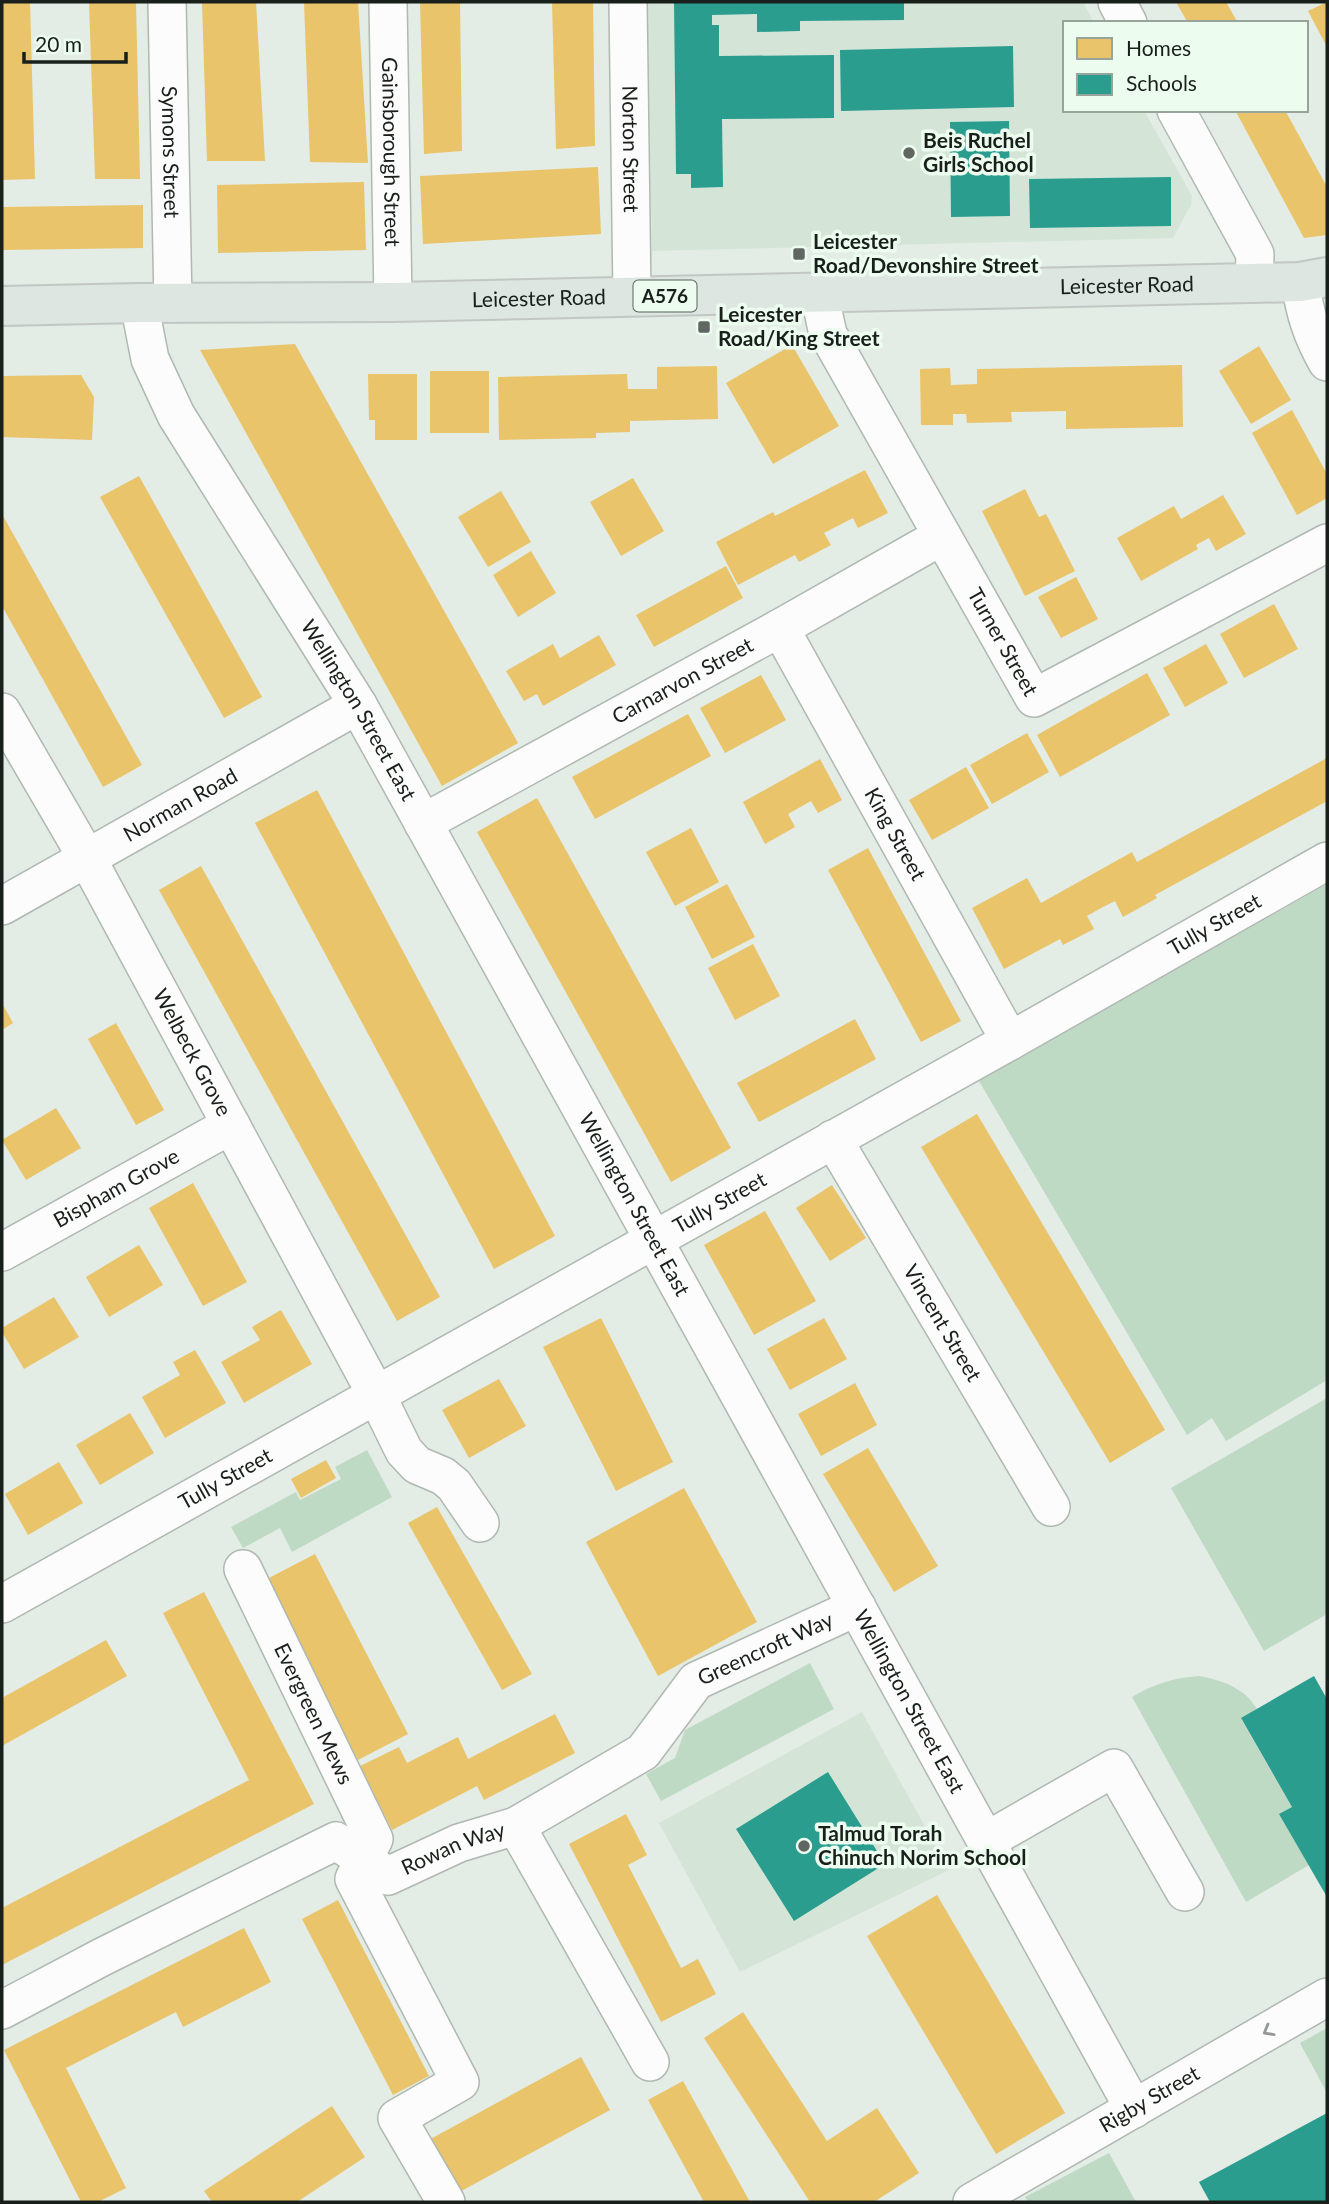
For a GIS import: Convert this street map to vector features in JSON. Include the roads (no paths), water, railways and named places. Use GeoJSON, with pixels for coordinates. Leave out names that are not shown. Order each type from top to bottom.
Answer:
{"type":"FeatureCollection","features":[{"type":"Feature","properties":{"kind":"main road","name":"Leicester Road"},"geometry":{"type":"LineString","coordinates":[[2,306],[393,302],[1254,283],[1314,279]]}},
{"type":"Feature","properties":{"kind":"street","name":"Symons Street"},"geometry":{"type":"LineString","coordinates":[[156,303],[167,2]]}},
{"type":"Feature","properties":{"kind":"street","name":"Gainsborough Street"},"geometry":{"type":"LineString","coordinates":[[388,2],[393,302]]}},
{"type":"Feature","properties":{"kind":"street","name":"Norton Street"},"geometry":{"type":"LineString","coordinates":[[628,2],[632,296]]}},
{"type":"Feature","properties":{"kind":"street"},"geometry":{"type":"LineString","coordinates":[[1117,2],[1127,21]]}},
{"type":"Feature","properties":{"kind":"street"},"geometry":{"type":"LineString","coordinates":[[1177,112],[1255,254],[1254,283]]}},
{"type":"Feature","properties":{"kind":"street"},"geometry":{"type":"LineString","coordinates":[[1314,279],[1304,309],[1313,337],[1327,362]]}},
{"type":"Feature","properties":{"kind":"street","name":"Turner Street"},"geometry":{"type":"LineString","coordinates":[[819,293],[828,334],[1034,698],[1327,543]]}},
{"type":"Feature","properties":{"kind":"street","name":"Wellington Street East"},"geometry":{"type":"LineString","coordinates":[[156,303],[150,359],[176,415],[358,705],[1134,2109]]}},
{"type":"Feature","properties":{"kind":"street","name":"Carnarvon Street"},"geometry":{"type":"LineString","coordinates":[[423,823],[942,537]]}},
{"type":"Feature","properties":{"kind":"street","name":"King Street"},"geometry":{"type":"LineString","coordinates":[[780,628],[1010,1041]]}},
{"type":"Feature","properties":{"kind":"street","name":"Norman Road"},"geometry":{"type":"LineString","coordinates":[[2,906],[358,705]]}},
{"type":"Feature","properties":{"kind":"street","name":"Welbeck Grove"},"geometry":{"type":"LineString","coordinates":[[2,712],[87,858],[377,1396],[404,1451],[417,1465],[443,1476],[454,1485],[480,1523]]}},
{"type":"Feature","properties":{"kind":"street","name":"Tully Street"},"geometry":{"type":"LineString","coordinates":[[4,1598],[377,1396],[1327,861]]}},
{"type":"Feature","properties":{"kind":"street","name":"Bispham Grove"},"geometry":{"type":"LineString","coordinates":[[2,1251],[231,1125]]}},
{"type":"Feature","properties":{"kind":"street","name":"Vincent Street"},"geometry":{"type":"LineString","coordinates":[[833,1139],[1052,1507]]}},
{"type":"Feature","properties":{"kind":"street","name":"Evergreen Mews"},"geometry":{"type":"LineString","coordinates":[[243,1569],[374,1839],[364,1860]]}},
{"type":"Feature","properties":{"kind":"street","name":"Greencroft Way"},"geometry":{"type":"LineString","coordinates":[[516,1826],[643,1752],[696,1681],[857,1607]]}},
{"type":"Feature","properties":{"kind":"street"},"geometry":{"type":"LineString","coordinates":[[986,1841],[1114,1768],[1185,1892]]}},
{"type":"Feature","properties":{"kind":"street","name":"Rowan Way"},"geometry":{"type":"LineString","coordinates":[[2,2010],[335,1841],[388,1876],[459,1843],[516,1826],[650,2062]]}},
{"type":"Feature","properties":{"kind":"street"},"geometry":{"type":"LineString","coordinates":[[364,1860],[354,1879],[460,2082],[397,2118],[446,2202]]}},
{"type":"Feature","properties":{"kind":"street","name":"Rigby Street"},"geometry":{"type":"LineString","coordinates":[[972,2202],[1327,1997]]}},
{"type":"Feature","properties":{"kind":"place","name":"Beis Ruchel Girls School"},"geometry":{"type":"Point","coordinates":[909,153]}},
{"type":"Feature","properties":{"kind":"place","name":"Leicester Road/Devonshire Street"},"geometry":{"type":"Point","coordinates":[799,254]}},
{"type":"Feature","properties":{"kind":"place","name":"Leicester Road/King Street"},"geometry":{"type":"Point","coordinates":[704,327]}},
{"type":"Feature","properties":{"kind":"place","name":"Talmud Torah Chinuch Norim School"},"geometry":{"type":"Point","coordinates":[804,1846]}}]}
